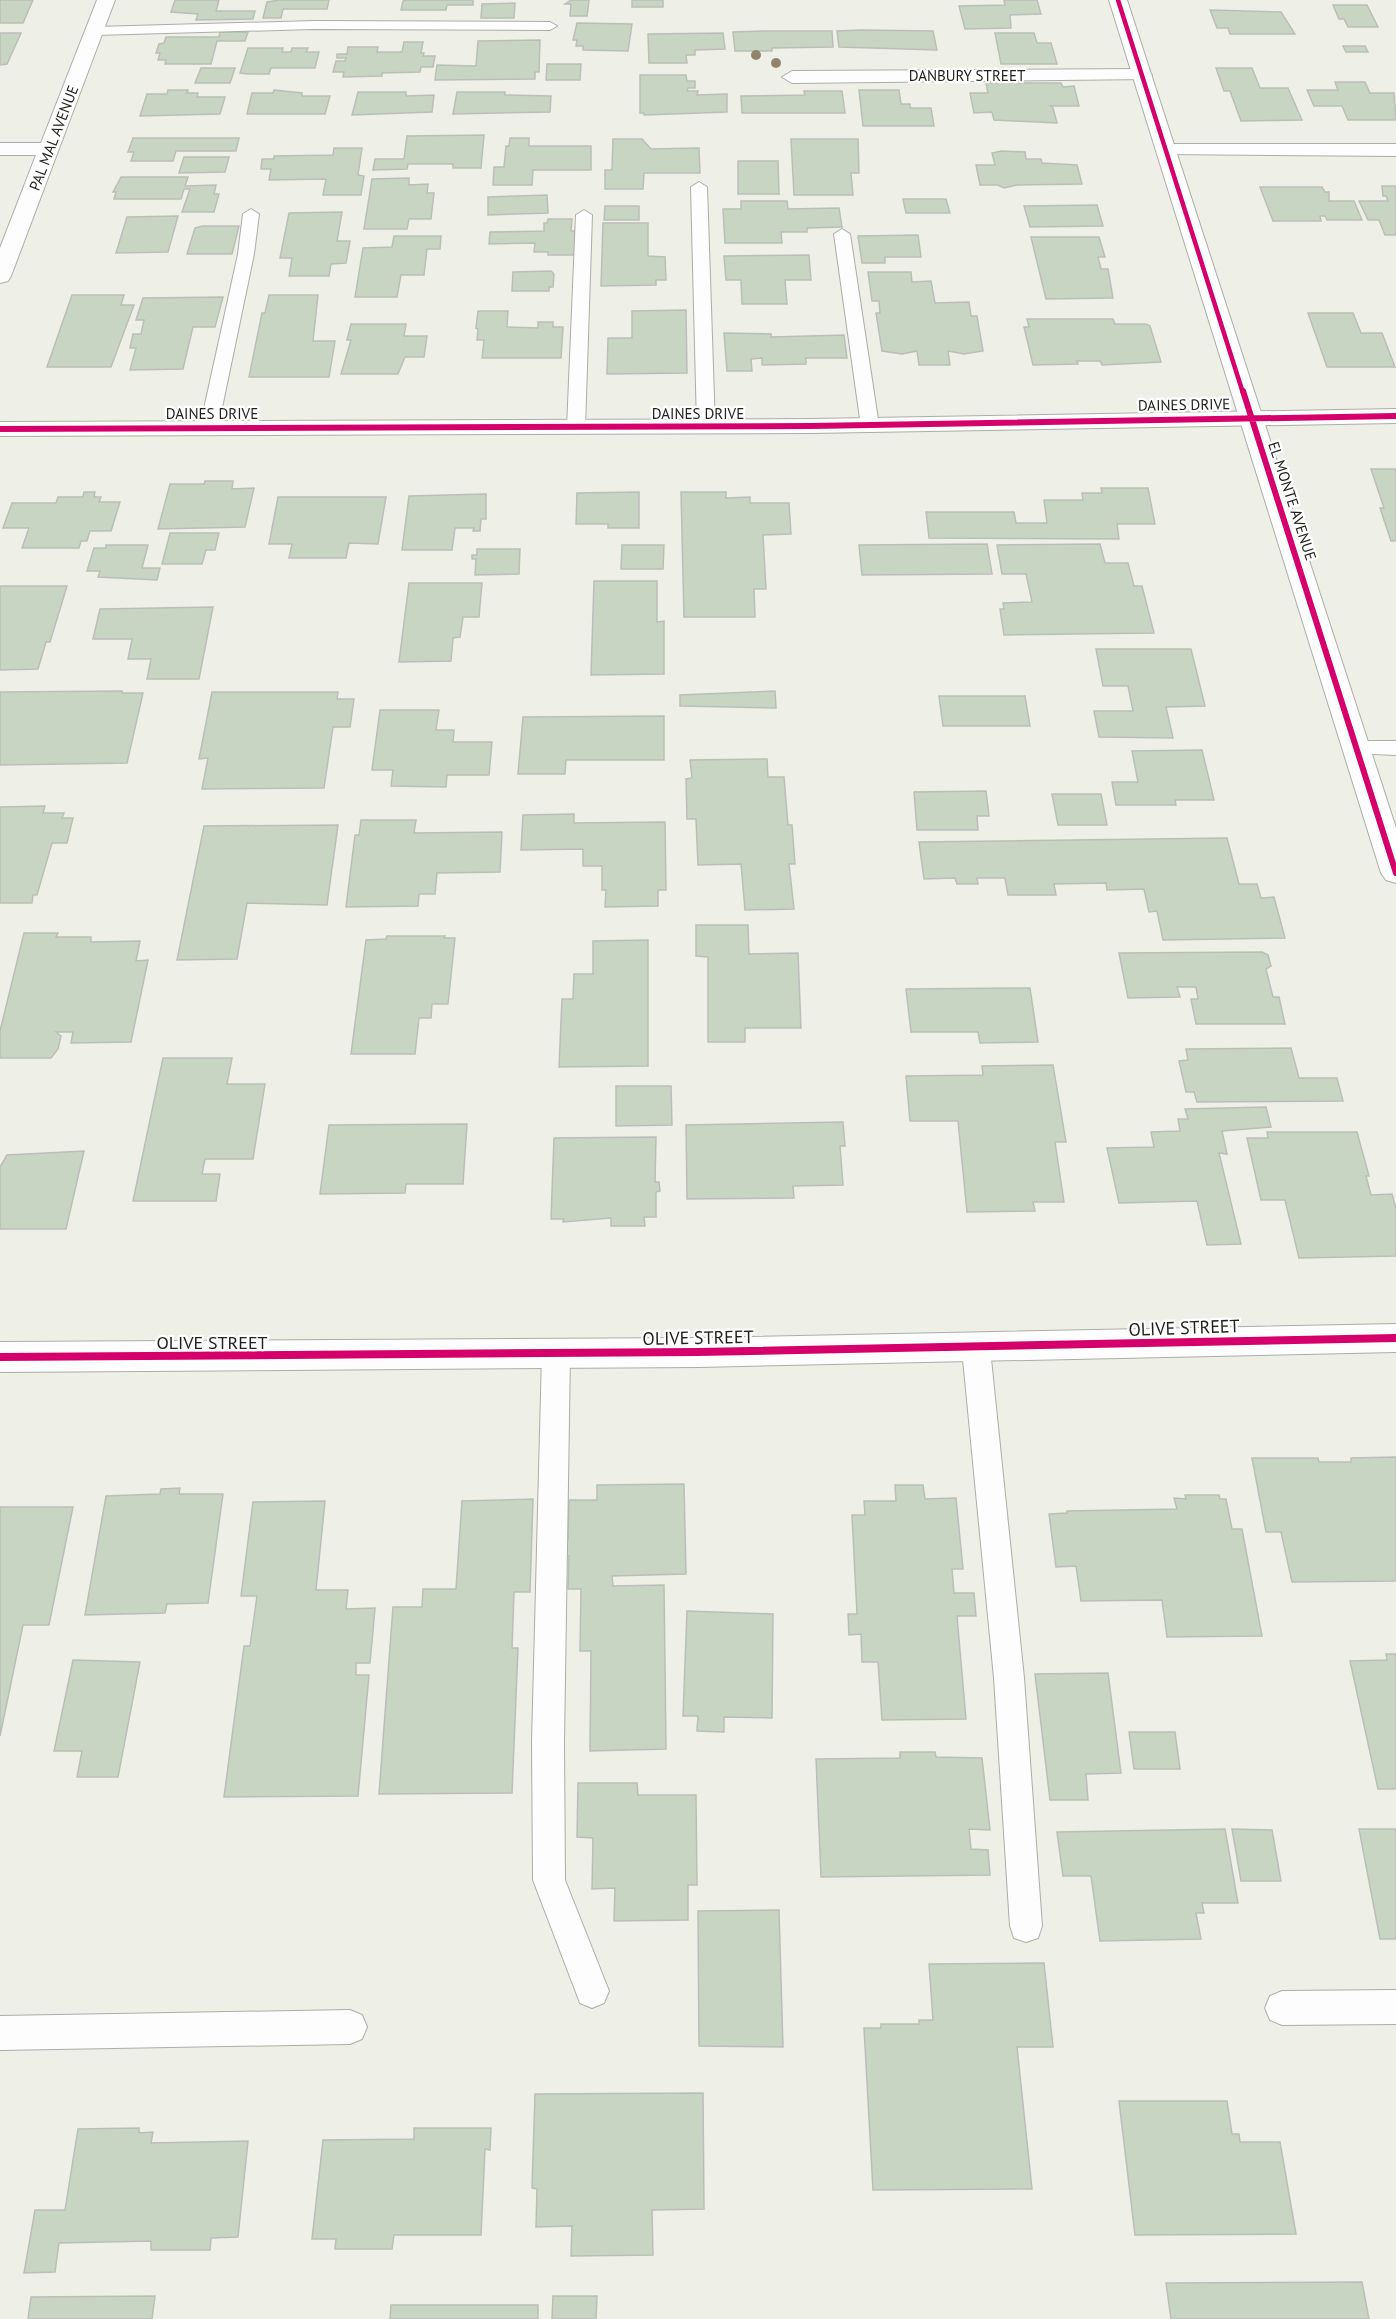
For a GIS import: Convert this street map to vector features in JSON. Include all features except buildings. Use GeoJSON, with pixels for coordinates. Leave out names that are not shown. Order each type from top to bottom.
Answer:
{"type":"FeatureCollection","features":[{"type":"Feature","properties":{"kind":"street","name":"PAL MAL AVENUE"},"geometry":{"type":"LineString","coordinates":[[2,264],[50,149],[106,0]]}},
{"type":"Feature","properties":{"kind":"street","name":"EL MONTE AVENUE"},"geometry":{"type":"LineString","coordinates":[[1118,0],[1396,873]]}},
{"type":"Feature","properties":{"kind":"street","name":"DANBURY STREET"},"geometry":{"type":"LineString","coordinates":[[792,76],[1142,75]]}},
{"type":"Feature","properties":{"kind":"street"},"geometry":{"type":"LineString","coordinates":[[0,149],[50,149]]}},
{"type":"Feature","properties":{"kind":"street"},"geometry":{"type":"LineString","coordinates":[[1166,150],[1396,150]]}},
{"type":"Feature","properties":{"kind":"street","name":"DAINES DRIVE"},"geometry":{"type":"LineString","coordinates":[[0,429],[870,426],[1396,416]]}},
{"type":"Feature","properties":{"kind":"street","name":"OLIVE STREET"},"geometry":{"type":"LineString","coordinates":[[0,1357],[976,1349],[1396,1338]]}},
{"type":"Feature","properties":{"kind":"lane"},"geometry":{"type":"LineString","coordinates":[[95,31],[314,25],[550,26]]}},
{"type":"Feature","properties":{"kind":"lane"},"geometry":{"type":"LineString","coordinates":[[699,187],[700,292],[706,368],[706,427]]}},
{"type":"Feature","properties":{"kind":"lane"},"geometry":{"type":"LineString","coordinates":[[209,427],[246,254],[251,214]]}},
{"type":"Feature","properties":{"kind":"lane"},"geometry":{"type":"LineString","coordinates":[[576,428],[584,215]]}},
{"type":"Feature","properties":{"kind":"lane"},"geometry":{"type":"LineString","coordinates":[[842,234],[870,426]]}},
{"type":"Feature","properties":{"kind":"lane"},"geometry":{"type":"LineString","coordinates":[[1356,748],[1396,748]]}},
{"type":"Feature","properties":{"kind":"lane"},"geometry":{"type":"LineString","coordinates":[[976,1349],[1009,1678],[1026,1926]]}},
{"type":"Feature","properties":{"kind":"lane"},"geometry":{"type":"LineString","coordinates":[[556,1354],[548,1742],[549,1880],[592,1991]]}},
{"type":"Feature","properties":{"kind":"lane"},"geometry":{"type":"LineString","coordinates":[[1282,2008],[1396,2007]]}},
{"type":"Feature","properties":{"kind":"lane"},"geometry":{"type":"LineString","coordinates":[[0,2033],[350,2027]]}},
{"type":"Feature","properties":{"kind":"cycle path"},"geometry":{"type":"LineString","coordinates":[[1118,0],[1396,873]]}},
{"type":"Feature","properties":{"kind":"cycle path"},"geometry":{"type":"LineString","coordinates":[[0,429],[811,426],[1396,416]]}},
{"type":"Feature","properties":{"kind":"cycle path"},"geometry":{"type":"LineString","coordinates":[[0,1357],[698,1352],[1396,1338]]}}]}
